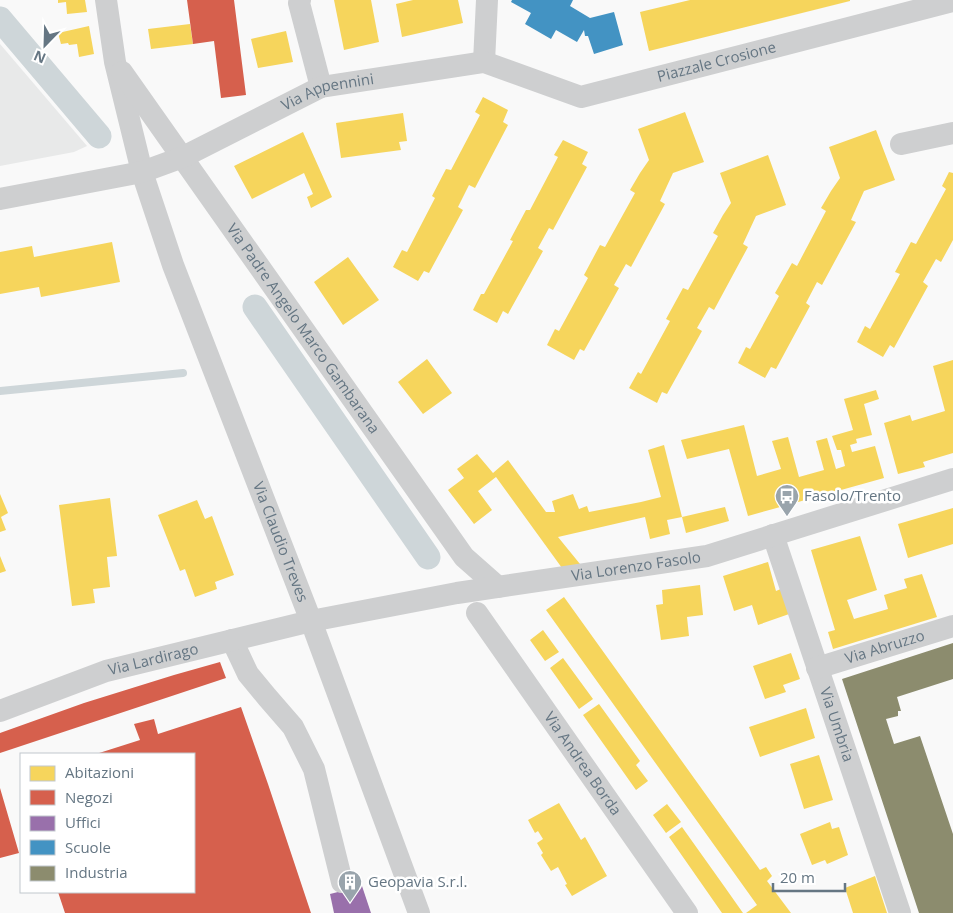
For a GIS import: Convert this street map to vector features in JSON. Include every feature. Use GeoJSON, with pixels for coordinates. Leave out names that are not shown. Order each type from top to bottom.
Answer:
{"type":"FeatureCollection","features":[{"type":"Feature","properties":{"kind":"street","name":"Via Padre Angelo Marco Gambarana"},"geometry":{"type":"LineString","coordinates":[[106,0],[115,62],[142,172]]}},
{"type":"Feature","properties":{"kind":"street"},"geometry":{"type":"LineString","coordinates":[[300,0],[298,3],[321,86]]}},
{"type":"Feature","properties":{"kind":"street"},"geometry":{"type":"LineString","coordinates":[[484,62],[487,0]]}},
{"type":"Feature","properties":{"kind":"street","name":"Piazzale Crosione"},"geometry":{"type":"LineString","coordinates":[[484,62],[581,97],[953,1]]}},
{"type":"Feature","properties":{"kind":"street","name":"Via Padre Angelo Marco Gambarana"},"geometry":{"type":"LineString","coordinates":[[115,62],[464,557],[498,587]]}},
{"type":"Feature","properties":{"kind":"street","name":"Via Appennini"},"geometry":{"type":"LineString","coordinates":[[0,199],[142,172],[183,158],[321,86],[484,62]]}},
{"type":"Feature","properties":{"kind":"street"},"geometry":{"type":"LineString","coordinates":[[901,144],[953,133]]}},
{"type":"Feature","properties":{"kind":"street","name":"Via Claudio Treves"},"geometry":{"type":"LineString","coordinates":[[142,172],[173,265],[311,621],[419,913]]}},
{"type":"Feature","properties":{"kind":"street","name":"Via Lorenzo Fasolo"},"geometry":{"type":"LineString","coordinates":[[311,621],[457,593],[707,556],[953,479]]}},
{"type":"Feature","properties":{"kind":"street","name":"Via Umbria"},"geometry":{"type":"LineString","coordinates":[[773,536],[900,913]]}},
{"type":"Feature","properties":{"kind":"street","name":"Via Andrea Borda"},"geometry":{"type":"LineString","coordinates":[[477,614],[688,913]]}},
{"type":"Feature","properties":{"kind":"street","name":"Via Lardirago"},"geometry":{"type":"LineString","coordinates":[[0,711],[106,671],[311,621]]}},
{"type":"Feature","properties":{"kind":"street","name":"Via Abruzzo"},"geometry":{"type":"LineString","coordinates":[[817,668],[953,626]]}},
{"type":"Feature","properties":{"kind":"street"},"geometry":{"type":"LineString","coordinates":[[232,640],[248,674],[294,728],[314,769],[342,882]]}},
{"type":"Feature","properties":{"kind":"shaded area"},"geometry":{"type":"Polygon","coordinates":[[[0,44],[87,146],[74,152],[0,166],[0,44]]]}},
{"type":"Feature","properties":{"kind":"building: Abitazioni"},"geometry":{"type":"Polygon","coordinates":[[[58,0],[85,0],[87,12],[67,14],[66,2],[58,3],[58,0]]]}},
{"type":"Feature","properties":{"kind":"building: Abitazioni"},"geometry":{"type":"Polygon","coordinates":[[[334,0],[371,0],[379,42],[344,50],[334,0]]]}},
{"type":"Feature","properties":{"kind":"building: Abitazioni"},"geometry":{"type":"Polygon","coordinates":[[[413,0],[458,0],[463,23],[402,37],[396,4],[413,0]]]}},
{"type":"Feature","properties":{"kind":"building: Abitazioni"},"geometry":{"type":"Polygon","coordinates":[[[690,0],[850,1],[649,51],[640,12],[690,0]]]}},
{"type":"Feature","properties":{"kind":"building: Abitazioni"},"geometry":{"type":"Polygon","coordinates":[[[190,24],[193,44],[151,49],[148,29],[190,24]]]}},
{"type":"Feature","properties":{"kind":"building: Abitazioni"},"geometry":{"type":"Polygon","coordinates":[[[89,26],[94,54],[79,57],[77,44],[61,44],[58,33],[89,26]]]}},
{"type":"Feature","properties":{"kind":"building: Abitazioni"},"geometry":{"type":"Polygon","coordinates":[[[286,31],[293,62],[258,68],[251,39],[286,31]]]}},
{"type":"Feature","properties":{"kind":"building: Abitazioni"},"geometry":{"type":"Polygon","coordinates":[[[483,97],[508,110],[503,122],[508,125],[475,188],[469,185],[458,207],[463,210],[429,273],[424,271],[418,281],[393,267],[402,250],[407,252],[435,198],[432,196],[446,169],[451,170],[480,115],[475,112],[483,97]]]}},
{"type":"Feature","properties":{"kind":"building: Abitazioni"},"geometry":{"type":"Polygon","coordinates":[[[685,112],[704,162],[673,173],[660,201],[665,204],[631,267],[626,264],[614,285],[619,288],[584,351],[580,349],[574,360],[547,345],[555,329],[559,331],[588,278],[584,275],[600,245],[605,247],[635,193],[630,190],[649,160],[638,129],[685,112]]]}},
{"type":"Feature","properties":{"kind":"building: Abitazioni"},"geometry":{"type":"Polygon","coordinates":[[[403,113],[407,141],[399,142],[401,150],[341,158],[336,123],[403,113]]]}},
{"type":"Feature","properties":{"kind":"building: Abitazioni"},"geometry":{"type":"Polygon","coordinates":[[[876,130],[895,180],[864,191],[851,220],[856,222],[822,285],[817,282],[806,303],[810,306],[776,369],[771,367],[765,378],[738,363],[746,347],[750,349],[779,296],[775,293],[792,263],[797,266],[826,211],[821,208],[840,178],[829,147],[876,130]]]}},
{"type":"Feature","properties":{"kind":"building: Abitazioni"},"geometry":{"type":"Polygon","coordinates":[[[303,132],[332,197],[311,208],[307,197],[313,194],[304,173],[252,199],[234,166],[303,132]]]}},
{"type":"Feature","properties":{"kind":"building: Abitazioni"},"geometry":{"type":"Polygon","coordinates":[[[563,140],[588,152],[582,164],[587,167],[553,230],[549,228],[538,248],[543,251],[508,314],[503,311],[497,323],[473,310],[513,241],[510,240],[526,210],[530,210],[558,157],[554,155],[563,140]]]}},
{"type":"Feature","properties":{"kind":"building: Abitazioni"},"geometry":{"type":"Polygon","coordinates":[[[768,155],[786,205],[756,216],[743,244],[748,247],[714,310],[709,307],[697,328],[702,331],[667,394],[662,392],[657,403],[629,388],[638,372],[641,374],[670,321],[666,319],[683,288],[688,290],[718,236],[713,233],[731,203],[720,173],[768,155]]]}},
{"type":"Feature","properties":{"kind":"building: Abitazioni"},"geometry":{"type":"Polygon","coordinates":[[[949,172],[953,173],[953,240],[941,262],[936,259],[923,282],[928,286],[894,348],[890,345],[883,357],[857,342],[865,326],[870,329],[900,274],[895,272],[911,242],[916,244],[946,189],[942,186],[949,172]]]}},
{"type":"Feature","properties":{"kind":"building: Abitazioni"},"geometry":{"type":"Polygon","coordinates":[[[112,242],[120,282],[41,297],[39,287],[0,294],[0,252],[32,246],[34,257],[112,242]]]}},
{"type":"Feature","properties":{"kind":"building: Abitazioni"},"geometry":{"type":"Polygon","coordinates":[[[348,257],[379,300],[343,325],[314,282],[348,257]]]}},
{"type":"Feature","properties":{"kind":"building: Abitazioni"},"geometry":{"type":"Polygon","coordinates":[[[427,359],[452,393],[423,414],[398,382],[427,359]]]}},
{"type":"Feature","properties":{"kind":"building: Abitazioni"},"geometry":{"type":"Polygon","coordinates":[[[953,360],[953,453],[923,462],[925,467],[898,474],[884,423],[910,415],[912,421],[945,411],[933,366],[953,360]]]}},
{"type":"Feature","properties":{"kind":"building: Abitazioni"},"geometry":{"type":"Polygon","coordinates":[[[876,390],[879,399],[864,404],[872,435],[856,439],[857,443],[850,445],[852,452],[875,446],[884,478],[748,516],[729,449],[687,459],[681,440],[744,425],[757,476],[781,469],[772,441],[788,437],[799,477],[824,470],[816,441],[827,438],[836,469],[845,466],[841,450],[837,450],[832,436],[853,430],[844,399],[876,390]]]}},
{"type":"Feature","properties":{"kind":"building: Abitazioni"},"geometry":{"type":"Polygon","coordinates":[[[664,445],[682,517],[667,520],[670,534],[650,539],[645,517],[558,537],[580,564],[562,568],[496,477],[478,491],[492,510],[474,524],[448,490],[464,478],[457,469],[477,454],[493,473],[508,460],[546,512],[555,512],[552,501],[573,494],[579,509],[587,506],[589,512],[641,502],[661,497],[648,450],[664,445]]]}},
{"type":"Feature","properties":{"kind":"building: Abitazioni"},"geometry":{"type":"Polygon","coordinates":[[[0,494],[8,513],[1,517],[6,530],[0,532],[0,494]]]}},
{"type":"Feature","properties":{"kind":"building: Abitazioni"},"geometry":{"type":"Polygon","coordinates":[[[110,498],[117,556],[107,557],[110,587],[93,589],[95,603],[72,606],[59,505],[110,498]]]}},
{"type":"Feature","properties":{"kind":"building: Abitazioni"},"geometry":{"type":"Polygon","coordinates":[[[197,500],[205,519],[212,516],[234,575],[215,582],[217,589],[195,597],[185,569],[180,571],[158,515],[197,500]]]}},
{"type":"Feature","properties":{"kind":"building: Abitazioni"},"geometry":{"type":"Polygon","coordinates":[[[725,507],[729,521],[686,533],[682,517],[725,507]]]}},
{"type":"Feature","properties":{"kind":"building: Abitazioni"},"geometry":{"type":"Polygon","coordinates":[[[953,508],[953,544],[908,558],[898,524],[953,508]]]}},
{"type":"Feature","properties":{"kind":"building: Abitazioni"},"geometry":{"type":"Polygon","coordinates":[[[860,536],[877,590],[847,600],[854,619],[888,609],[884,595],[907,588],[904,579],[922,574],[937,617],[833,649],[828,632],[835,630],[811,550],[860,536]]]}},
{"type":"Feature","properties":{"kind":"building: Abitazioni"},"geometry":{"type":"Polygon","coordinates":[[[0,556],[6,571],[0,573],[0,556]]]}},
{"type":"Feature","properties":{"kind":"building: Abitazioni"},"geometry":{"type":"Polygon","coordinates":[[[768,562],[776,591],[783,588],[792,613],[758,625],[752,605],[734,611],[723,576],[768,562]]]}},
{"type":"Feature","properties":{"kind":"building: Abitazioni"},"geometry":{"type":"Polygon","coordinates":[[[700,585],[703,615],[687,617],[689,636],[661,640],[656,605],[663,604],[662,590],[700,585]]]}},
{"type":"Feature","properties":{"kind":"building: Abitazioni"},"geometry":{"type":"Polygon","coordinates":[[[564,597],[760,870],[766,867],[772,876],[767,881],[791,913],[746,913],[757,905],[546,610],[564,597]]]}},
{"type":"Feature","properties":{"kind":"building: Abitazioni"},"geometry":{"type":"Polygon","coordinates":[[[543,630],[559,652],[545,661],[530,640],[543,630]]]}},
{"type":"Feature","properties":{"kind":"building: Abitazioni"},"geometry":{"type":"Polygon","coordinates":[[[791,653],[800,679],[783,685],[786,692],[765,699],[753,666],[791,653]]]}},
{"type":"Feature","properties":{"kind":"building: Abitazioni"},"geometry":{"type":"Polygon","coordinates":[[[563,658],[593,699],[579,709],[550,668],[563,658]]]}},
{"type":"Feature","properties":{"kind":"building: Abitazioni"},"geometry":{"type":"Polygon","coordinates":[[[599,704],[640,761],[636,765],[648,781],[636,790],[583,715],[599,704]]]}},
{"type":"Feature","properties":{"kind":"building: Abitazioni"},"geometry":{"type":"Polygon","coordinates":[[[806,708],[815,738],[760,757],[749,727],[806,708]]]}},
{"type":"Feature","properties":{"kind":"building: Abitazioni"},"geometry":{"type":"Polygon","coordinates":[[[819,755],[833,800],[804,809],[790,764],[819,755]]]}},
{"type":"Feature","properties":{"kind":"building: Abitazioni"},"geometry":{"type":"Polygon","coordinates":[[[559,803],[581,840],[585,837],[607,876],[572,896],[565,885],[567,884],[558,867],[551,871],[541,855],[543,853],[537,843],[543,839],[538,831],[535,833],[528,820],[559,803]]]}},
{"type":"Feature","properties":{"kind":"building: Abitazioni"},"geometry":{"type":"Polygon","coordinates":[[[667,804],[681,822],[666,833],[653,815],[667,804]]]}},
{"type":"Feature","properties":{"kind":"building: Abitazioni"},"geometry":{"type":"Polygon","coordinates":[[[830,822],[832,829],[839,827],[848,855],[827,864],[825,860],[812,865],[800,834],[830,822]]]}},
{"type":"Feature","properties":{"kind":"building: Abitazioni"},"geometry":{"type":"Polygon","coordinates":[[[682,827],[743,913],[722,913],[669,837],[682,827]]]}},
{"type":"Feature","properties":{"kind":"building: Abitazioni"},"geometry":{"type":"Polygon","coordinates":[[[875,876],[887,913],[853,913],[845,888],[875,876]]]}},
{"type":"Feature","properties":{"kind":"building: Negozi"},"geometry":{"type":"Polygon","coordinates":[[[187,0],[234,0],[246,95],[221,98],[214,41],[193,44],[187,0]]]}},
{"type":"Feature","properties":{"kind":"building: Negozi"},"geometry":{"type":"Polygon","coordinates":[[[220,662],[226,678],[0,753],[0,733],[84,703],[220,662]]]}},
{"type":"Feature","properties":{"kind":"building: Negozi"},"geometry":{"type":"Polygon","coordinates":[[[241,707],[311,913],[65,913],[58,893],[195,893],[195,753],[99,753],[140,740],[134,724],[154,719],[158,734],[241,707]]]}},
{"type":"Feature","properties":{"kind":"building: Negozi"},"geometry":{"type":"Polygon","coordinates":[[[0,788],[19,853],[0,858],[0,788]]]}},
{"type":"Feature","properties":{"kind":"building: Uffici","name":"Geopavia S.r.l."},"geometry":{"type":"Polygon","coordinates":[[[362,886],[371,913],[334,913],[330,894],[362,886]]]}},
{"type":"Feature","properties":{"kind":"building: Scuole"},"geometry":{"type":"Polygon","coordinates":[[[512,0],[573,0],[570,6],[590,18],[614,12],[623,45],[594,54],[584,30],[577,42],[556,30],[551,39],[525,24],[531,13],[511,2],[512,0]]]}},
{"type":"Feature","properties":{"kind":"building: Industria"},"geometry":{"type":"Polygon","coordinates":[[[953,643],[953,679],[897,697],[901,711],[898,711],[898,716],[886,719],[894,744],[920,736],[953,834],[953,913],[919,913],[842,679],[953,643]]]}},
{"type":"Feature","properties":{"kind":"waterway"},"geometry":{"type":"LineString","coordinates":[[0,19],[99,136]]}},
{"type":"Feature","properties":{"kind":"waterway"},"geometry":{"type":"LineString","coordinates":[[255,307],[428,557]]}},
{"type":"Feature","properties":{"kind":"waterway"},"geometry":{"type":"LineString","coordinates":[[0,391],[183,373]]}},
{"type":"Feature","properties":{"kind":"place","name":"Fasolo/Trento"},"geometry":{"type":"Point","coordinates":[787,517]}},
{"type":"Feature","properties":{"kind":"place","name":"Geopavia S.r.l."},"geometry":{"type":"Point","coordinates":[350,903]}}]}
